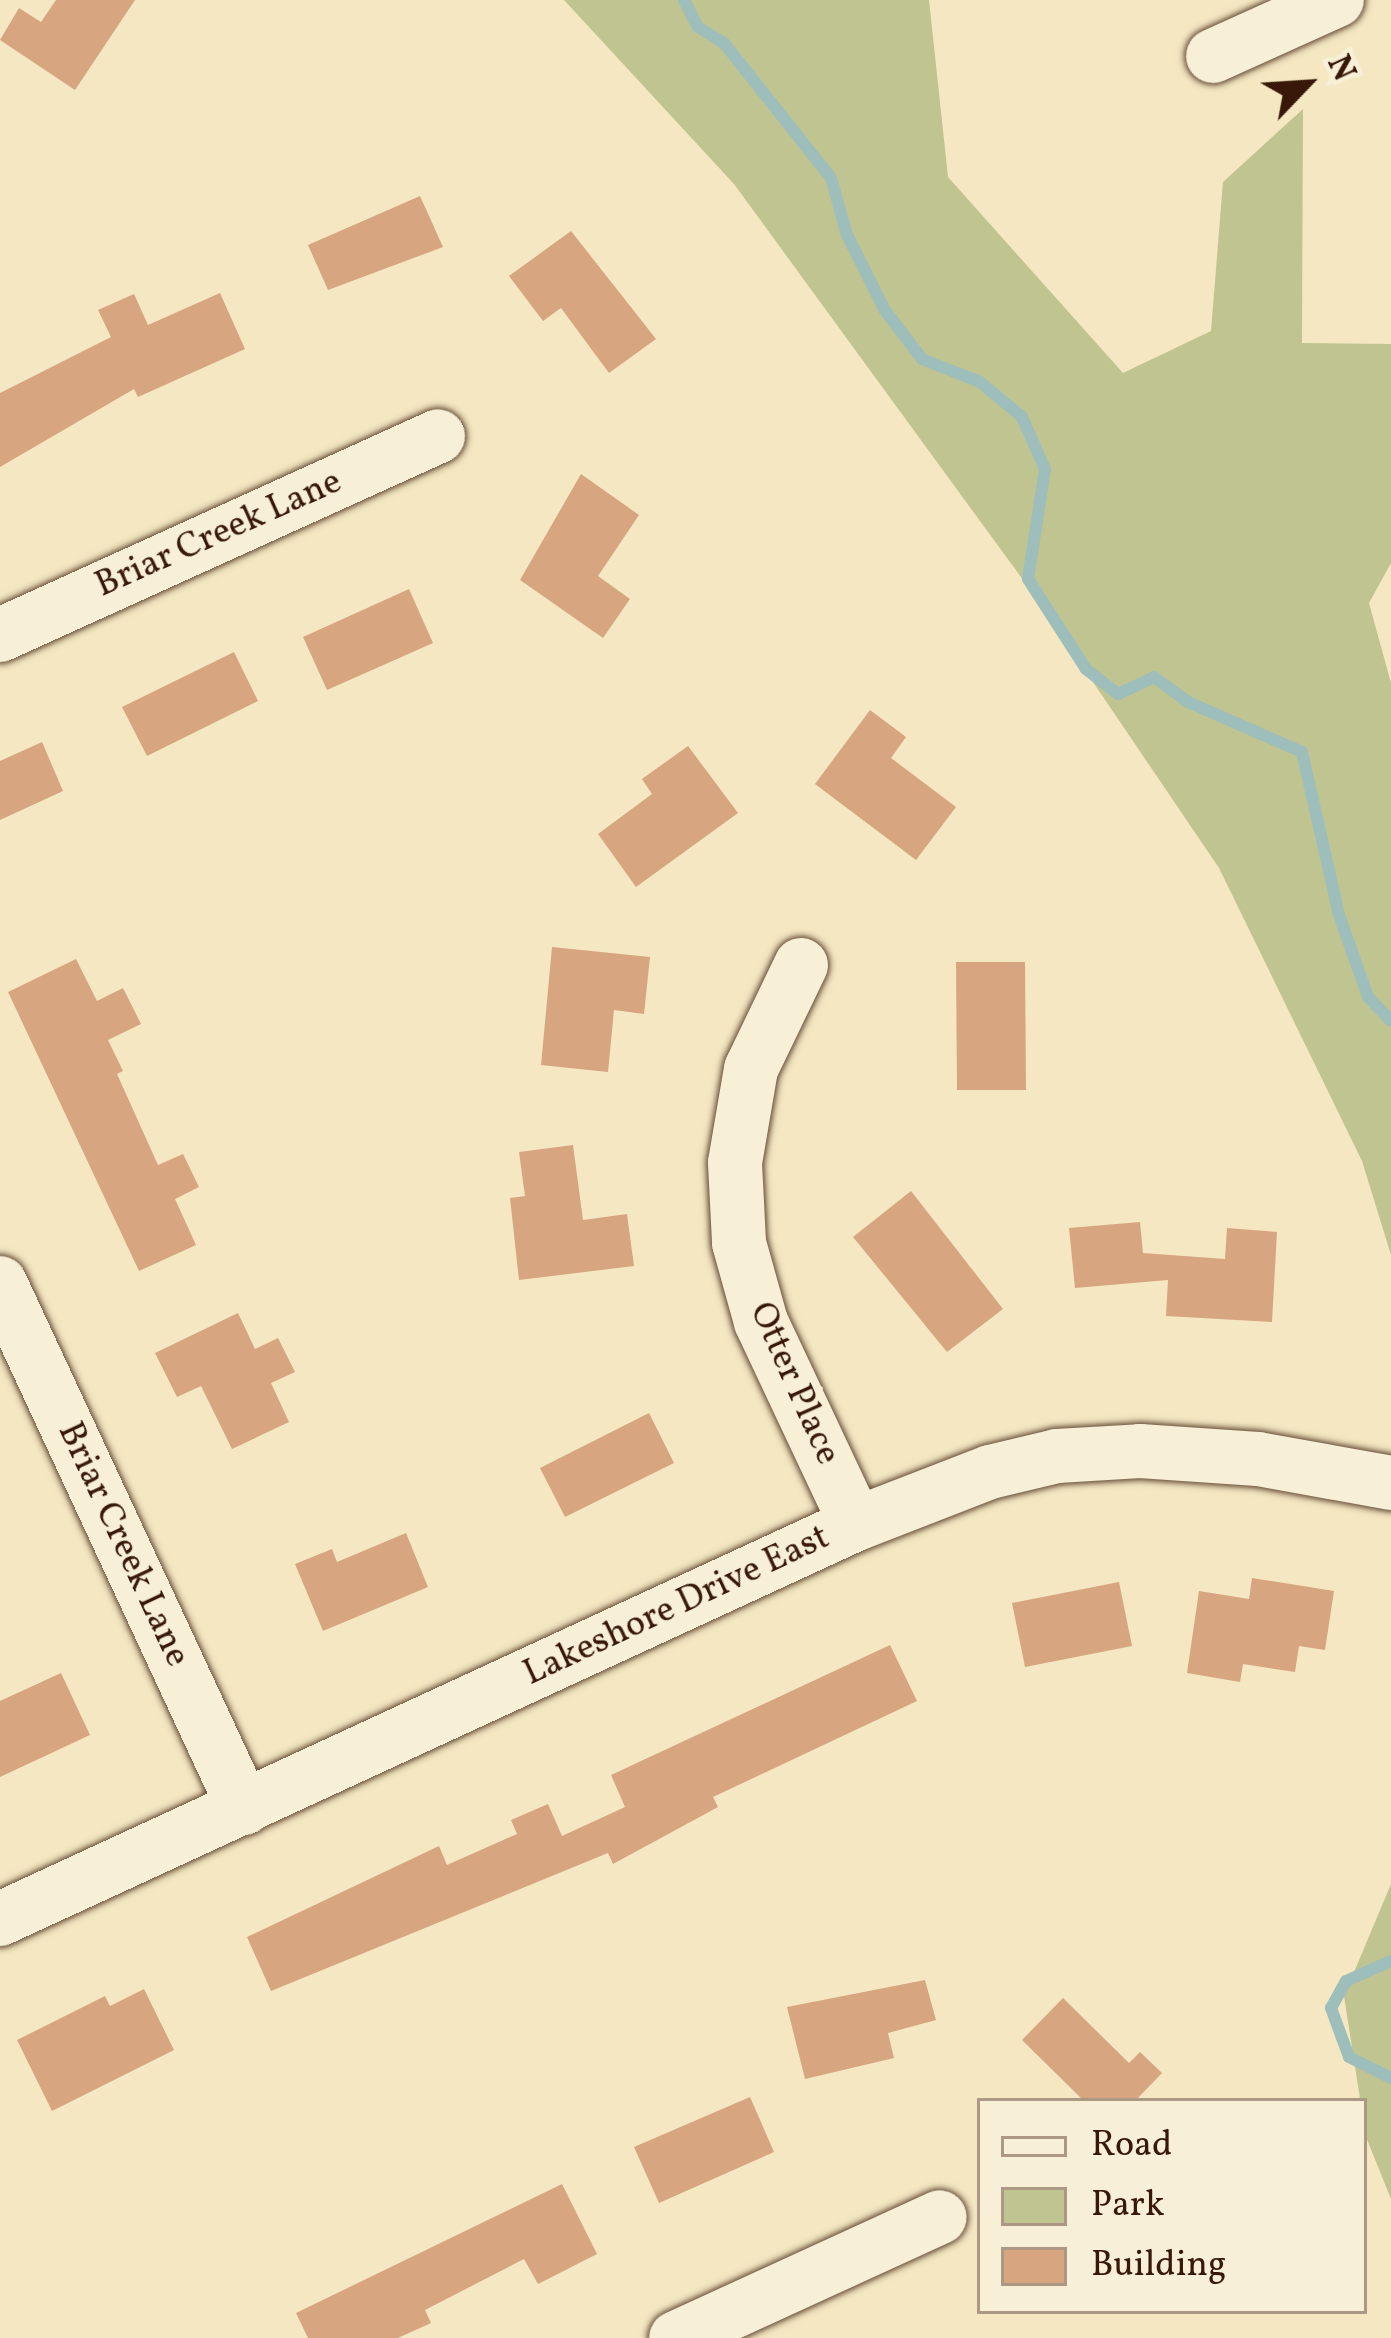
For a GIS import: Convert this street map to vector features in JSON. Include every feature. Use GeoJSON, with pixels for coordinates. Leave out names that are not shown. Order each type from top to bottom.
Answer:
{"type":"FeatureCollection","features":[{"type":"Feature","properties":{"kind":"street"},"geometry":{"type":"LineString","coordinates":[[1213,56],[1337,0]]}},
{"type":"Feature","properties":{"kind":"street","name":"Briar Creek Lane"},"geometry":{"type":"LineString","coordinates":[[0,635],[438,436]]}},
{"type":"Feature","properties":{"kind":"street","name":"Otter Place"},"geometry":{"type":"LineString","coordinates":[[801,965],[751,1069],[736,1163],[739,1243],[760,1322],[856,1524]]}},
{"type":"Feature","properties":{"kind":"street","name":"Briar Creek Lane"},"geometry":{"type":"LineString","coordinates":[[0,1283],[244,1808]]}},
{"type":"Feature","properties":{"kind":"street","name":"Lakeshore Drive East"},"geometry":{"type":"LineString","coordinates":[[0,1919],[856,1524],[989,1472],[1057,1456],[1140,1451],[1258,1459],[1391,1483]]}},
{"type":"Feature","properties":{"kind":"street"},"geometry":{"type":"LineString","coordinates":[[676,2338],[940,2217]]}},
{"type":"Feature","properties":{"kind":"green space"},"geometry":{"type":"Polygon","coordinates":[[[564,0],[929,0],[948,177],[1123,373],[1211,331],[1223,182],[1303,109],[1302,343],[1391,344],[1391,563],[1369,603],[1391,683],[1391,1255],[1362,1161],[1219,868],[1034,595],[734,184],[564,0]]]}},
{"type":"Feature","properties":{"kind":"green space"},"geometry":{"type":"Polygon","coordinates":[[[1391,1884],[1391,2199],[1367,2139],[1367,2098],[1360,2098],[1344,1996],[1391,1884]]]}},
{"type":"Feature","properties":{"kind":"building"},"geometry":{"type":"Polygon","coordinates":[[[56,0],[135,0],[75,90],[0,40],[19,8],[41,22],[56,0]]]}},
{"type":"Feature","properties":{"kind":"building"},"geometry":{"type":"Polygon","coordinates":[[[420,196],[443,247],[328,290],[308,245],[420,196]]]}},
{"type":"Feature","properties":{"kind":"building"},"geometry":{"type":"Polygon","coordinates":[[[571,231],[656,339],[609,373],[561,308],[543,321],[509,276],[571,231]]]}},
{"type":"Feature","properties":{"kind":"building"},"geometry":{"type":"Polygon","coordinates":[[[220,293],[245,349],[138,397],[134,389],[0,467],[0,393],[111,337],[98,310],[134,294],[148,325],[220,293]]]}},
{"type":"Feature","properties":{"kind":"building"},"geometry":{"type":"Polygon","coordinates":[[[581,474],[639,515],[598,576],[630,599],[603,638],[520,580],[581,474]]]}},
{"type":"Feature","properties":{"kind":"building"},"geometry":{"type":"Polygon","coordinates":[[[409,589],[433,643],[327,690],[303,637],[409,589]]]}},
{"type":"Feature","properties":{"kind":"building"},"geometry":{"type":"Polygon","coordinates":[[[234,652],[258,701],[147,756],[122,707],[234,652]]]}},
{"type":"Feature","properties":{"kind":"building"},"geometry":{"type":"Polygon","coordinates":[[[870,710],[906,737],[891,758],[956,807],[916,860],[815,784],[870,710]]]}},
{"type":"Feature","properties":{"kind":"building"},"geometry":{"type":"Polygon","coordinates":[[[42,742],[63,791],[0,820],[0,761],[42,742]]]}},
{"type":"Feature","properties":{"kind":"building"},"geometry":{"type":"Polygon","coordinates":[[[688,746],[738,813],[636,887],[598,834],[652,794],[642,779],[688,746]]]}},
{"type":"Feature","properties":{"kind":"building"},"geometry":{"type":"Polygon","coordinates":[[[552,947],[650,957],[644,1014],[614,1010],[608,1072],[541,1065],[552,947]]]}},
{"type":"Feature","properties":{"kind":"building"},"geometry":{"type":"Polygon","coordinates":[[[76,959],[97,1001],[123,988],[141,1024],[108,1040],[123,1071],[117,1074],[158,1165],[183,1154],[199,1187],[175,1199],[196,1245],[139,1271],[8,992],[76,959]]]}},
{"type":"Feature","properties":{"kind":"building"},"geometry":{"type":"Polygon","coordinates":[[[956,962],[1025,962],[1026,1090],[957,1090],[956,962]]]}},
{"type":"Feature","properties":{"kind":"building"},"geometry":{"type":"Polygon","coordinates":[[[573,1145],[583,1220],[627,1214],[634,1266],[519,1280],[510,1198],[525,1196],[519,1152],[573,1145]]]}},
{"type":"Feature","properties":{"kind":"building"},"geometry":{"type":"Polygon","coordinates":[[[911,1191],[1003,1309],[947,1352],[853,1237],[911,1191]]]}},
{"type":"Feature","properties":{"kind":"building"},"geometry":{"type":"Polygon","coordinates":[[[1140,1222],[1143,1253],[1225,1259],[1227,1228],[1277,1232],[1272,1322],[1166,1316],[1168,1280],[1075,1288],[1069,1228],[1140,1222]]]}},
{"type":"Feature","properties":{"kind":"building"},"geometry":{"type":"Polygon","coordinates":[[[238,1313],[255,1349],[278,1338],[295,1372],[271,1383],[289,1422],[232,1449],[201,1386],[177,1397],[155,1353],[238,1313]]]}},
{"type":"Feature","properties":{"kind":"building"},"geometry":{"type":"Polygon","coordinates":[[[649,1413],[674,1463],[565,1517],[540,1468],[649,1413]]]}},
{"type":"Feature","properties":{"kind":"building"},"geometry":{"type":"Polygon","coordinates":[[[406,1533],[428,1587],[323,1631],[295,1564],[332,1549],[337,1562],[406,1533]]]}},
{"type":"Feature","properties":{"kind":"building"},"geometry":{"type":"Polygon","coordinates":[[[1252,1578],[1334,1591],[1325,1650],[1299,1646],[1295,1672],[1243,1664],[1240,1682],[1187,1673],[1199,1591],[1249,1599],[1252,1578]]]}},
{"type":"Feature","properties":{"kind":"building"},"geometry":{"type":"Polygon","coordinates":[[[1119,1582],[1132,1646],[1025,1667],[1012,1603],[1119,1582]]]}},
{"type":"Feature","properties":{"kind":"building"},"geometry":{"type":"Polygon","coordinates":[[[890,1645],[917,1701],[713,1797],[718,1807],[613,1864],[608,1853],[271,1991],[247,1937],[439,1846],[447,1865],[517,1834],[511,1820],[548,1804],[562,1836],[625,1807],[611,1775],[890,1645]]]}},
{"type":"Feature","properties":{"kind":"building"},"geometry":{"type":"Polygon","coordinates":[[[61,1673],[90,1735],[0,1777],[0,1701],[61,1673]]]}},
{"type":"Feature","properties":{"kind":"building"},"geometry":{"type":"Polygon","coordinates":[[[925,1980],[936,2020],[888,2033],[894,2058],[805,2079],[787,2007],[925,1980]]]}},
{"type":"Feature","properties":{"kind":"building"},"geometry":{"type":"Polygon","coordinates":[[[144,1989],[174,2050],[52,2111],[17,2040],[105,1996],[110,2006],[144,1989]]]}},
{"type":"Feature","properties":{"kind":"building"},"geometry":{"type":"Polygon","coordinates":[[[1063,1998],[1129,2063],[1140,2052],[1162,2073],[1138,2098],[1081,2098],[1022,2040],[1063,1998]]]}},
{"type":"Feature","properties":{"kind":"building"},"geometry":{"type":"Polygon","coordinates":[[[750,2097],[774,2152],[659,2203],[634,2147],[750,2097]]]}},
{"type":"Feature","properties":{"kind":"building"},"geometry":{"type":"Polygon","coordinates":[[[562,2184],[597,2254],[538,2284],[524,2259],[425,2310],[431,2323],[398,2338],[308,2338],[296,2313],[562,2184]]]}},
{"type":"Feature","properties":{"kind":"waterway"},"geometry":{"type":"LineString","coordinates":[[684,0],[698,27],[724,43],[831,178],[847,235],[884,309],[922,359],[980,382],[1022,417],[1045,469],[1028,579],[1086,669],[1118,694],[1154,677],[1188,702],[1302,752],[1339,915],[1368,997],[1391,1021]]}},
{"type":"Feature","properties":{"kind":"waterway"},"geometry":{"type":"LineString","coordinates":[[1391,1961],[1346,1981],[1331,2008],[1349,2057],[1391,2078]]}}]}
